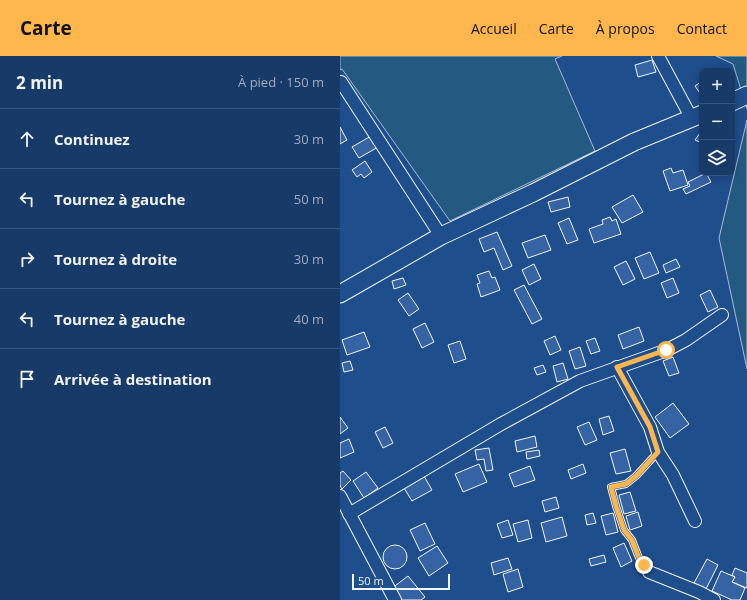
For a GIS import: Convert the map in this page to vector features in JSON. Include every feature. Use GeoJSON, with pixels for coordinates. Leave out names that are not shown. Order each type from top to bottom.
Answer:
{"type":"FeatureCollection","features":[{"type":"Feature","properties":{"kind":"street"},"geometry":{"type":"LineString","coordinates":[[342,289],[441,236],[533,193],[634,142],[697,116],[658,56]]}},
{"type":"Feature","properties":{"kind":"street"},"geometry":{"type":"LineString","coordinates":[[340,83],[341,82],[441,236]]}},
{"type":"Feature","properties":{"kind":"street"},"geometry":{"type":"LineString","coordinates":[[735,101],[747,95]]}},
{"type":"Feature","properties":{"kind":"street"},"geometry":{"type":"LineString","coordinates":[[349,514],[501,424],[580,381],[666,350],[686,340],[722,315]]}},
{"type":"Feature","properties":{"kind":"street"},"geometry":{"type":"LineString","coordinates":[[617,367],[650,427],[658,452],[673,475],[695,521]]}},
{"type":"Feature","properties":{"kind":"street"},"geometry":{"type":"LineString","coordinates":[[340,496],[395,600]]}},
{"type":"Feature","properties":{"kind":"street"},"geometry":{"type":"LineString","coordinates":[[650,572],[699,592],[714,600]]}},
{"type":"Feature","properties":{"kind":"lane"},"geometry":{"type":"LineString","coordinates":[[650,572],[639,558],[632,540],[624,530],[611,487],[626,484],[636,476],[658,452]]}},
{"type":"Feature","properties":{"kind":"shaded area"},"geometry":{"type":"Polygon","coordinates":[[[340,56],[562,56],[555,59],[595,151],[450,221],[342,69],[340,70],[340,56]]]}},
{"type":"Feature","properties":{"kind":"shaded area"},"geometry":{"type":"Polygon","coordinates":[[[716,56],[747,56],[747,109],[735,68],[733,64],[716,56]]]}},
{"type":"Feature","properties":{"kind":"shaded area"},"geometry":{"type":"Polygon","coordinates":[[[747,120],[747,369],[719,238],[734,176],[735,176],[747,120]]]}},
{"type":"Feature","properties":{"kind":"building"},"geometry":{"type":"Polygon","coordinates":[[[652,60],[656,72],[638,77],[635,65],[652,60]]]}},
{"type":"Feature","properties":{"kind":"building"},"geometry":{"type":"Polygon","coordinates":[[[699,83],[699,92],[695,86],[699,83]]]}},
{"type":"Feature","properties":{"kind":"building"},"geometry":{"type":"Polygon","coordinates":[[[340,127],[347,140],[340,144],[340,127]]]}},
{"type":"Feature","properties":{"kind":"building"},"geometry":{"type":"Polygon","coordinates":[[[699,134],[699,142],[695,140],[699,134]]]}},
{"type":"Feature","properties":{"kind":"building"},"geometry":{"type":"Polygon","coordinates":[[[371,136],[378,147],[359,158],[352,147],[371,136]]]}},
{"type":"Feature","properties":{"kind":"building"},"geometry":{"type":"Polygon","coordinates":[[[365,161],[372,172],[364,178],[361,174],[357,177],[352,170],[365,161]]]}},
{"type":"Feature","properties":{"kind":"building"},"geometry":{"type":"Polygon","coordinates":[[[671,168],[673,173],[683,170],[688,185],[670,191],[663,171],[671,168]]]}},
{"type":"Feature","properties":{"kind":"building"},"geometry":{"type":"Polygon","coordinates":[[[700,176],[708,176],[711,182],[686,194],[683,189],[690,186],[688,182],[700,176]]]}},
{"type":"Feature","properties":{"kind":"building"},"geometry":{"type":"Polygon","coordinates":[[[633,195],[643,212],[622,223],[612,207],[633,195]]]}},
{"type":"Feature","properties":{"kind":"building"},"geometry":{"type":"Polygon","coordinates":[[[568,197],[570,207],[551,212],[548,202],[568,197]]]}},
{"type":"Feature","properties":{"kind":"building"},"geometry":{"type":"Polygon","coordinates":[[[610,217],[612,221],[616,219],[621,234],[594,243],[589,229],[603,224],[602,220],[610,217]]]}},
{"type":"Feature","properties":{"kind":"building"},"geometry":{"type":"Polygon","coordinates":[[[569,218],[578,240],[567,244],[558,223],[569,218]]]}},
{"type":"Feature","properties":{"kind":"building"},"geometry":{"type":"Polygon","coordinates":[[[497,232],[512,266],[503,270],[494,248],[484,252],[479,239],[497,232]]]}},
{"type":"Feature","properties":{"kind":"building"},"geometry":{"type":"Polygon","coordinates":[[[545,235],[551,250],[528,258],[522,243],[545,235]]]}},
{"type":"Feature","properties":{"kind":"building"},"geometry":{"type":"Polygon","coordinates":[[[650,252],[659,273],[644,279],[635,258],[650,252]]]}},
{"type":"Feature","properties":{"kind":"building"},"geometry":{"type":"Polygon","coordinates":[[[676,259],[680,267],[666,273],[663,265],[676,259]]]}},
{"type":"Feature","properties":{"kind":"building"},"geometry":{"type":"Polygon","coordinates":[[[626,261],[635,279],[623,285],[614,267],[626,261]]]}},
{"type":"Feature","properties":{"kind":"building"},"geometry":{"type":"Polygon","coordinates":[[[534,264],[541,279],[529,285],[522,270],[534,264]]]}},
{"type":"Feature","properties":{"kind":"building"},"geometry":{"type":"Polygon","coordinates":[[[489,271],[492,278],[495,277],[500,290],[481,297],[477,284],[480,283],[477,275],[489,271]]]}},
{"type":"Feature","properties":{"kind":"building"},"geometry":{"type":"Polygon","coordinates":[[[403,278],[406,285],[394,289],[392,281],[403,278]]]}},
{"type":"Feature","properties":{"kind":"building"},"geometry":{"type":"Polygon","coordinates":[[[673,278],[679,293],[667,298],[661,283],[673,278]]]}},
{"type":"Feature","properties":{"kind":"building"},"geometry":{"type":"Polygon","coordinates":[[[524,285],[542,319],[532,324],[514,290],[524,285]]]}},
{"type":"Feature","properties":{"kind":"building"},"geometry":{"type":"Polygon","coordinates":[[[710,290],[718,307],[708,312],[700,295],[710,290]]]}},
{"type":"Feature","properties":{"kind":"building"},"geometry":{"type":"Polygon","coordinates":[[[408,293],[419,309],[409,316],[398,300],[408,293]]]}},
{"type":"Feature","properties":{"kind":"building"},"geometry":{"type":"Polygon","coordinates":[[[425,323],[434,342],[422,348],[413,329],[425,323]]]}},
{"type":"Feature","properties":{"kind":"building"},"geometry":{"type":"Polygon","coordinates":[[[639,327],[644,341],[623,349],[618,335],[639,327]]]}},
{"type":"Feature","properties":{"kind":"building"},"geometry":{"type":"Polygon","coordinates":[[[364,332],[370,347],[347,355],[342,340],[364,332]]]}},
{"type":"Feature","properties":{"kind":"building"},"geometry":{"type":"Polygon","coordinates":[[[555,336],[561,350],[550,355],[544,341],[555,336]]]}},
{"type":"Feature","properties":{"kind":"building"},"geometry":{"type":"Polygon","coordinates":[[[595,338],[600,351],[591,354],[586,341],[595,338]]]}},
{"type":"Feature","properties":{"kind":"building"},"geometry":{"type":"Polygon","coordinates":[[[460,341],[466,359],[454,363],[448,345],[460,341]]]}},
{"type":"Feature","properties":{"kind":"building"},"geometry":{"type":"Polygon","coordinates":[[[580,347],[586,366],[575,369],[569,351],[580,347]]]}},
{"type":"Feature","properties":{"kind":"building"},"geometry":{"type":"Polygon","coordinates":[[[673,357],[679,373],[669,376],[663,361],[673,357]]]}},
{"type":"Feature","properties":{"kind":"building"},"geometry":{"type":"Polygon","coordinates":[[[350,361],[353,370],[344,372],[342,363],[350,361]]]}},
{"type":"Feature","properties":{"kind":"building"},"geometry":{"type":"Polygon","coordinates":[[[563,363],[568,379],[557,382],[553,366],[563,363]]]}},
{"type":"Feature","properties":{"kind":"building"},"geometry":{"type":"Polygon","coordinates":[[[543,365],[546,372],[537,375],[534,368],[543,365]]]}},
{"type":"Feature","properties":{"kind":"building"},"geometry":{"type":"Polygon","coordinates":[[[673,403],[689,424],[670,438],[655,417],[673,403]]]}},
{"type":"Feature","properties":{"kind":"building"},"geometry":{"type":"Polygon","coordinates":[[[609,416],[614,431],[603,435],[599,419],[609,416]]]}},
{"type":"Feature","properties":{"kind":"building"},"geometry":{"type":"Polygon","coordinates":[[[340,417],[348,428],[340,434],[340,417]]]}},
{"type":"Feature","properties":{"kind":"building"},"geometry":{"type":"Polygon","coordinates":[[[589,422],[597,440],[585,445],[577,427],[589,422]]]}},
{"type":"Feature","properties":{"kind":"building"},"geometry":{"type":"Polygon","coordinates":[[[385,427],[393,443],[383,448],[375,432],[385,427]]]}},
{"type":"Feature","properties":{"kind":"building"},"geometry":{"type":"Polygon","coordinates":[[[535,436],[537,447],[517,452],[515,441],[535,436]]]}},
{"type":"Feature","properties":{"kind":"building"},"geometry":{"type":"Polygon","coordinates":[[[349,439],[354,452],[340,458],[340,443],[349,439]]]}},
{"type":"Feature","properties":{"kind":"building"},"geometry":{"type":"Polygon","coordinates":[[[489,448],[493,470],[486,471],[484,459],[477,460],[475,450],[489,448]]]}},
{"type":"Feature","properties":{"kind":"building"},"geometry":{"type":"Polygon","coordinates":[[[625,449],[631,471],[616,474],[610,453],[625,449]]]}},
{"type":"Feature","properties":{"kind":"building"},"geometry":{"type":"Polygon","coordinates":[[[539,450],[540,456],[527,459],[526,452],[539,450]]]}},
{"type":"Feature","properties":{"kind":"building"},"geometry":{"type":"Polygon","coordinates":[[[479,464],[487,482],[463,492],[455,474],[479,464]]]}},
{"type":"Feature","properties":{"kind":"building"},"geometry":{"type":"Polygon","coordinates":[[[583,464],[586,473],[571,479],[568,470],[583,464]]]}},
{"type":"Feature","properties":{"kind":"building"},"geometry":{"type":"Polygon","coordinates":[[[530,466],[535,480],[514,487],[509,474],[530,466]]]}},
{"type":"Feature","properties":{"kind":"building"},"geometry":{"type":"Polygon","coordinates":[[[343,471],[351,480],[342,489],[340,486],[340,473],[343,471]]]}},
{"type":"Feature","properties":{"kind":"building"},"geometry":{"type":"Polygon","coordinates":[[[366,472],[378,488],[364,498],[353,481],[366,472]]]}},
{"type":"Feature","properties":{"kind":"building"},"geometry":{"type":"Polygon","coordinates":[[[424,476],[432,490],[412,501],[404,488],[424,476]]]}},
{"type":"Feature","properties":{"kind":"building"},"geometry":{"type":"Polygon","coordinates":[[[630,492],[636,511],[624,514],[619,495],[630,492]]]}},
{"type":"Feature","properties":{"kind":"building"},"geometry":{"type":"Polygon","coordinates":[[[556,497],[559,508],[545,512],[542,501],[556,497]]]}},
{"type":"Feature","properties":{"kind":"building"},"geometry":{"type":"Polygon","coordinates":[[[638,512],[642,526],[630,530],[626,516],[638,512]]]}},
{"type":"Feature","properties":{"kind":"building"},"geometry":{"type":"Polygon","coordinates":[[[593,513],[596,523],[587,525],[585,515],[593,513]]]}},
{"type":"Feature","properties":{"kind":"building"},"geometry":{"type":"Polygon","coordinates":[[[613,513],[618,532],[606,535],[601,516],[613,513]]]}},
{"type":"Feature","properties":{"kind":"building"},"geometry":{"type":"Polygon","coordinates":[[[562,517],[567,536],[546,542],[541,523],[562,517]]]}},
{"type":"Feature","properties":{"kind":"building"},"geometry":{"type":"Polygon","coordinates":[[[508,520],[513,535],[502,538],[497,524],[508,520]]]}},
{"type":"Feature","properties":{"kind":"building"},"geometry":{"type":"Polygon","coordinates":[[[528,520],[532,538],[518,542],[513,524],[528,520]]]}},
{"type":"Feature","properties":{"kind":"building"},"geometry":{"type":"Polygon","coordinates":[[[425,523],[435,544],[420,551],[410,530],[425,523]]]}},
{"type":"Feature","properties":{"kind":"building"},"geometry":{"type":"Polygon","coordinates":[[[624,543],[632,561],[621,567],[613,548],[624,543]]]}},
{"type":"Feature","properties":{"kind":"building"},"geometry":{"type":"Polygon","coordinates":[[[395,545],[400,546],[406,552],[406,562],[400,568],[395,569],[390,568],[384,562],[383,557],[384,552],[390,546],[395,545]]]}},
{"type":"Feature","properties":{"kind":"building"},"geometry":{"type":"Polygon","coordinates":[[[437,546],[448,563],[429,576],[418,558],[437,546]]]}},
{"type":"Feature","properties":{"kind":"building"},"geometry":{"type":"Polygon","coordinates":[[[604,555],[606,562],[591,566],[589,559],[604,555]]]}},
{"type":"Feature","properties":{"kind":"building"},"geometry":{"type":"Polygon","coordinates":[[[508,558],[512,569],[494,575],[491,563],[508,558]]]}},
{"type":"Feature","properties":{"kind":"building"},"geometry":{"type":"Polygon","coordinates":[[[707,559],[718,565],[706,589],[694,583],[707,559]]]}},
{"type":"Feature","properties":{"kind":"building"},"geometry":{"type":"Polygon","coordinates":[[[735,568],[747,573],[747,588],[732,582],[735,577],[732,575],[735,568]]]}},
{"type":"Feature","properties":{"kind":"building"},"geometry":{"type":"Polygon","coordinates":[[[518,569],[523,587],[508,592],[503,574],[518,569]]]}},
{"type":"Feature","properties":{"kind":"building"},"geometry":{"type":"Polygon","coordinates":[[[721,571],[735,577],[732,582],[745,588],[740,600],[732,600],[712,591],[721,571]]]}},
{"type":"Feature","properties":{"kind":"building"},"geometry":{"type":"Polygon","coordinates":[[[408,576],[425,597],[421,600],[400,600],[391,589],[408,576]]]}},
{"type":"Feature","properties":{"kind":"route"},"geometry":{"type":"LineString","coordinates":[[644,565],[639,558],[632,540],[624,530],[611,487],[626,484],[636,476],[658,452],[650,427],[617,367],[666,350]]}}]}
